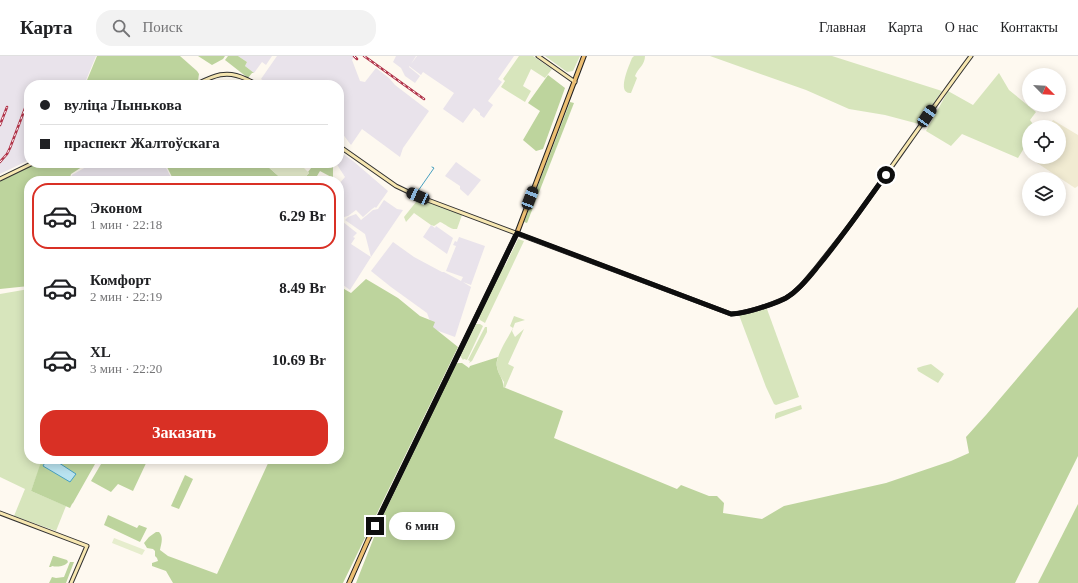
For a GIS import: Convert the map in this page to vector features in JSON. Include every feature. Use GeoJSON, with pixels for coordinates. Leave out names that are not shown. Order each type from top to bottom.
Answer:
{"type":"FeatureCollection","features":[{"type":"Feature","properties":{"kind":"main road"},"geometry":{"type":"LineString","coordinates":[[349,583],[368,540],[517,233],[584,56]]}},
{"type":"Feature","properties":{"kind":"street"},"geometry":{"type":"LineString","coordinates":[[538,56],[574,82]]}},
{"type":"Feature","properties":{"kind":"street"},"geometry":{"type":"LineString","coordinates":[[344,149],[401,189],[731,314],[739,313],[786,298],[803,284],[839,240],[971,56]]}},
{"type":"Feature","properties":{"kind":"street"},"geometry":{"type":"LineString","coordinates":[[206,80],[215,76],[228,74],[239,76],[247,80]]}},
{"type":"Feature","properties":{"kind":"street"},"geometry":{"type":"LineString","coordinates":[[0,179],[24,167]]}},
{"type":"Feature","properties":{"kind":"street"},"geometry":{"type":"LineString","coordinates":[[0,513],[87,546],[71,583]]}},
{"type":"Feature","properties":{"kind":"shaded area"},"geometry":{"type":"Polygon","coordinates":[[[0,56],[96,56],[86,80],[24,80],[24,162],[0,174],[0,56]]]}},
{"type":"Feature","properties":{"kind":"shaded area"},"geometry":{"type":"Polygon","coordinates":[[[238,56],[272,56],[266,65],[262,62],[254,73],[245,66],[247,62],[238,56]]]}},
{"type":"Feature","properties":{"kind":"shaded area"},"geometry":{"type":"Polygon","coordinates":[[[277,56],[353,56],[354,57],[352,60],[360,81],[365,82],[376,68],[389,78],[395,85],[429,111],[403,148],[400,157],[362,129],[351,145],[344,136],[344,80],[261,79],[277,56]]]}},
{"type":"Feature","properties":{"kind":"shaded area"},"geometry":{"type":"Polygon","coordinates":[[[396,56],[416,56],[411,64],[417,56],[514,56],[498,79],[502,82],[488,101],[493,105],[484,118],[474,108],[463,123],[443,109],[454,93],[423,72],[421,75],[409,66],[420,76],[415,83],[405,76],[401,68],[393,62],[396,56]]]}},
{"type":"Feature","properties":{"kind":"shaded area"},"geometry":{"type":"Polygon","coordinates":[[[1066,128],[1078,135],[1078,186],[1075,188],[1066,182],[1066,172],[1051,172],[1039,164],[1066,164],[1066,128]]]}},
{"type":"Feature","properties":{"kind":"shaded area"},"geometry":{"type":"Polygon","coordinates":[[[344,155],[388,191],[376,208],[375,207],[372,209],[363,217],[356,210],[344,217],[345,177],[339,168],[344,168],[344,155]]]}},
{"type":"Feature","properties":{"kind":"shaded area"},"geometry":{"type":"Polygon","coordinates":[[[456,162],[481,180],[468,196],[460,189],[460,186],[445,176],[456,162]]]}},
{"type":"Feature","properties":{"kind":"shaded area"},"geometry":{"type":"Polygon","coordinates":[[[84,168],[166,168],[170,176],[72,176],[84,168]]]}},
{"type":"Feature","properties":{"kind":"shaded area"},"geometry":{"type":"Polygon","coordinates":[[[384,200],[397,209],[403,210],[371,257],[365,234],[345,220],[356,214],[361,220],[373,210],[378,209],[384,200]]]}},
{"type":"Feature","properties":{"kind":"shaded area"},"geometry":{"type":"Polygon","coordinates":[[[344,223],[357,233],[353,237],[355,238],[351,244],[371,257],[350,290],[344,286],[344,223]]]}},
{"type":"Feature","properties":{"kind":"shaded area"},"geometry":{"type":"Polygon","coordinates":[[[431,225],[435,228],[436,226],[453,238],[447,254],[423,237],[431,225]]]}},
{"type":"Feature","properties":{"kind":"shaded area"},"geometry":{"type":"Polygon","coordinates":[[[459,237],[485,246],[471,285],[463,282],[471,287],[455,337],[433,329],[427,313],[371,271],[393,242],[414,257],[461,281],[463,277],[446,271],[456,246],[453,245],[455,241],[457,242],[459,237]]]}},
{"type":"Feature","properties":{"kind":"green space"},"geometry":{"type":"Polygon","coordinates":[[[97,56],[180,56],[199,74],[198,80],[87,80],[97,56]]]}},
{"type":"Feature","properties":{"kind":"green space"},"geometry":{"type":"Polygon","coordinates":[[[198,56],[225,56],[223,59],[212,65],[198,56]]]}},
{"type":"Feature","properties":{"kind":"green space"},"geometry":{"type":"Polygon","coordinates":[[[228,56],[238,56],[247,62],[245,66],[254,73],[252,73],[248,78],[225,60],[228,56]]]}},
{"type":"Feature","properties":{"kind":"green space"},"geometry":{"type":"Polygon","coordinates":[[[519,56],[533,56],[552,69],[545,78],[531,69],[523,86],[531,91],[525,102],[501,87],[505,81],[503,79],[519,56]]]}},
{"type":"Feature","properties":{"kind":"green space"},"geometry":{"type":"Polygon","coordinates":[[[545,56],[580,56],[573,71],[567,72],[545,56]]]}},
{"type":"Feature","properties":{"kind":"green space"},"geometry":{"type":"Polygon","coordinates":[[[634,56],[645,56],[645,59],[636,73],[635,76],[637,78],[631,93],[624,89],[624,84],[628,67],[634,56]]]}},
{"type":"Feature","properties":{"kind":"green space"},"geometry":{"type":"Polygon","coordinates":[[[710,56],[832,56],[942,91],[919,124],[885,115],[849,109],[806,90],[710,56]]]}},
{"type":"Feature","properties":{"kind":"green space"},"geometry":{"type":"Polygon","coordinates":[[[999,73],[1009,90],[1022,101],[1022,112],[1036,112],[1030,120],[1022,120],[1022,151],[1018,158],[962,134],[951,146],[926,131],[948,91],[973,105],[999,73]]]}},
{"type":"Feature","properties":{"kind":"green space"},"geometry":{"type":"Polygon","coordinates":[[[548,75],[565,88],[543,149],[536,151],[523,140],[540,111],[528,103],[548,75]]]}},
{"type":"Feature","properties":{"kind":"green space"},"geometry":{"type":"Polygon","coordinates":[[[570,102],[574,103],[527,223],[524,222],[570,102]]]}},
{"type":"Feature","properties":{"kind":"green space"},"geometry":{"type":"Polygon","coordinates":[[[27,168],[80,168],[70,176],[24,176],[24,287],[0,289],[0,181],[27,168]]]}},
{"type":"Feature","properties":{"kind":"green space"},"geometry":{"type":"Polygon","coordinates":[[[168,168],[269,168],[278,176],[172,176],[168,168]]]}},
{"type":"Feature","properties":{"kind":"green space"},"geometry":{"type":"Polygon","coordinates":[[[269,168],[304,168],[309,173],[306,176],[278,176],[269,168]]]}},
{"type":"Feature","properties":{"kind":"green space"},"geometry":{"type":"Polygon","coordinates":[[[311,168],[333,168],[333,176],[329,176],[320,171],[317,176],[306,176],[309,173],[308,172],[311,168]]]}},
{"type":"Feature","properties":{"kind":"green space"},"geometry":{"type":"Polygon","coordinates":[[[421,199],[461,213],[462,215],[457,229],[450,228],[440,222],[434,226],[431,225],[414,213],[406,222],[404,217],[416,202],[421,199]]]}},
{"type":"Feature","properties":{"kind":"green space"},"geometry":{"type":"Polygon","coordinates":[[[518,239],[524,241],[485,323],[480,320],[480,315],[518,239]]]}},
{"type":"Feature","properties":{"kind":"green space"},"geometry":{"type":"Polygon","coordinates":[[[366,279],[398,298],[420,316],[435,322],[433,327],[458,347],[343,583],[173,583],[166,571],[152,566],[152,563],[158,561],[155,556],[155,551],[147,548],[144,543],[156,532],[161,534],[162,538],[160,550],[168,556],[217,574],[268,464],[344,464],[344,289],[351,293],[366,279]]]}},
{"type":"Feature","properties":{"kind":"green space"},"geometry":{"type":"Polygon","coordinates":[[[24,290],[24,464],[41,464],[31,491],[66,506],[56,531],[14,516],[25,489],[0,477],[0,294],[24,290]]]}},
{"type":"Feature","properties":{"kind":"green space"},"geometry":{"type":"Polygon","coordinates":[[[1078,307],[1078,456],[1015,583],[356,583],[380,522],[456,364],[458,363],[462,363],[469,368],[470,366],[498,357],[498,372],[503,382],[503,387],[563,411],[554,438],[677,489],[681,485],[709,496],[717,496],[724,503],[723,513],[762,519],[784,506],[886,483],[951,461],[969,453],[966,437],[1078,307]]]}},
{"type":"Feature","properties":{"kind":"green space"},"geometry":{"type":"Polygon","coordinates":[[[767,309],[799,397],[776,405],[774,404],[766,387],[739,315],[767,309]]]}},
{"type":"Feature","properties":{"kind":"green space"},"geometry":{"type":"Polygon","coordinates":[[[514,316],[525,320],[515,323],[512,331],[515,337],[524,329],[508,364],[514,367],[505,388],[503,387],[504,382],[498,371],[497,363],[500,352],[513,328],[510,326],[514,316]]]}},
{"type":"Feature","properties":{"kind":"green space"},"geometry":{"type":"Polygon","coordinates":[[[476,324],[483,326],[467,360],[463,360],[460,356],[476,324]]]}},
{"type":"Feature","properties":{"kind":"green space"},"geometry":{"type":"Polygon","coordinates":[[[485,327],[487,327],[487,332],[472,361],[469,363],[470,361],[468,360],[485,327]]]}},
{"type":"Feature","properties":{"kind":"green space"},"geometry":{"type":"Polygon","coordinates":[[[931,364],[944,374],[938,383],[918,371],[917,368],[931,364]]]}},
{"type":"Feature","properties":{"kind":"green space"},"geometry":{"type":"Polygon","coordinates":[[[801,405],[802,409],[775,419],[776,413],[801,405]]]}},
{"type":"Feature","properties":{"kind":"green space"},"geometry":{"type":"Polygon","coordinates":[[[95,464],[70,508],[31,491],[40,465],[95,464]]]}},
{"type":"Feature","properties":{"kind":"green space"},"geometry":{"type":"Polygon","coordinates":[[[101,464],[146,464],[133,491],[118,484],[111,492],[91,481],[101,464]]]}},
{"type":"Feature","properties":{"kind":"green space"},"geometry":{"type":"Polygon","coordinates":[[[185,475],[193,479],[179,509],[171,506],[185,475]]]}},
{"type":"Feature","properties":{"kind":"green space"},"geometry":{"type":"Polygon","coordinates":[[[1078,504],[1078,583],[1038,583],[1078,504]]]}},
{"type":"Feature","properties":{"kind":"green space"},"geometry":{"type":"Polygon","coordinates":[[[108,515],[137,528],[139,525],[147,528],[140,542],[104,525],[108,515]]]}},
{"type":"Feature","properties":{"kind":"green space"},"geometry":{"type":"Polygon","coordinates":[[[114,538],[145,550],[142,555],[112,543],[114,538]]]}},
{"type":"Feature","properties":{"kind":"green space"},"geometry":{"type":"Polygon","coordinates":[[[53,556],[67,560],[68,562],[62,566],[49,567],[53,556]]]}},
{"type":"Feature","properties":{"kind":"green space"},"geometry":{"type":"Polygon","coordinates":[[[70,562],[74,562],[66,583],[49,583],[52,577],[64,577],[70,562]]]}},
{"type":"Feature","properties":{"kind":"water"},"geometry":{"type":"Polygon","coordinates":[[[44,464],[61,464],[76,474],[70,482],[43,466],[44,464]]]}},
{"type":"Feature","properties":{"kind":"waterway"},"geometry":{"type":"LineString","coordinates":[[418,191],[434,168],[432,167]]}},
{"type":"Feature","properties":{"kind":"railway"},"geometry":{"type":"LineString","coordinates":[[354,56],[357,59]]}},
{"type":"Feature","properties":{"kind":"railway"},"geometry":{"type":"LineString","coordinates":[[364,56],[424,99]]}},
{"type":"Feature","properties":{"kind":"railway"},"geometry":{"type":"LineString","coordinates":[[0,125],[7,107]]}},
{"type":"Feature","properties":{"kind":"railway"},"geometry":{"type":"LineString","coordinates":[[0,162],[10,148],[24,111]]}},
{"type":"Feature","properties":{"kind":"route"},"geometry":{"type":"LineString","coordinates":[[375,526],[517,233],[731,314],[739,313],[786,298],[803,284],[839,240],[886,175]]}}]}
